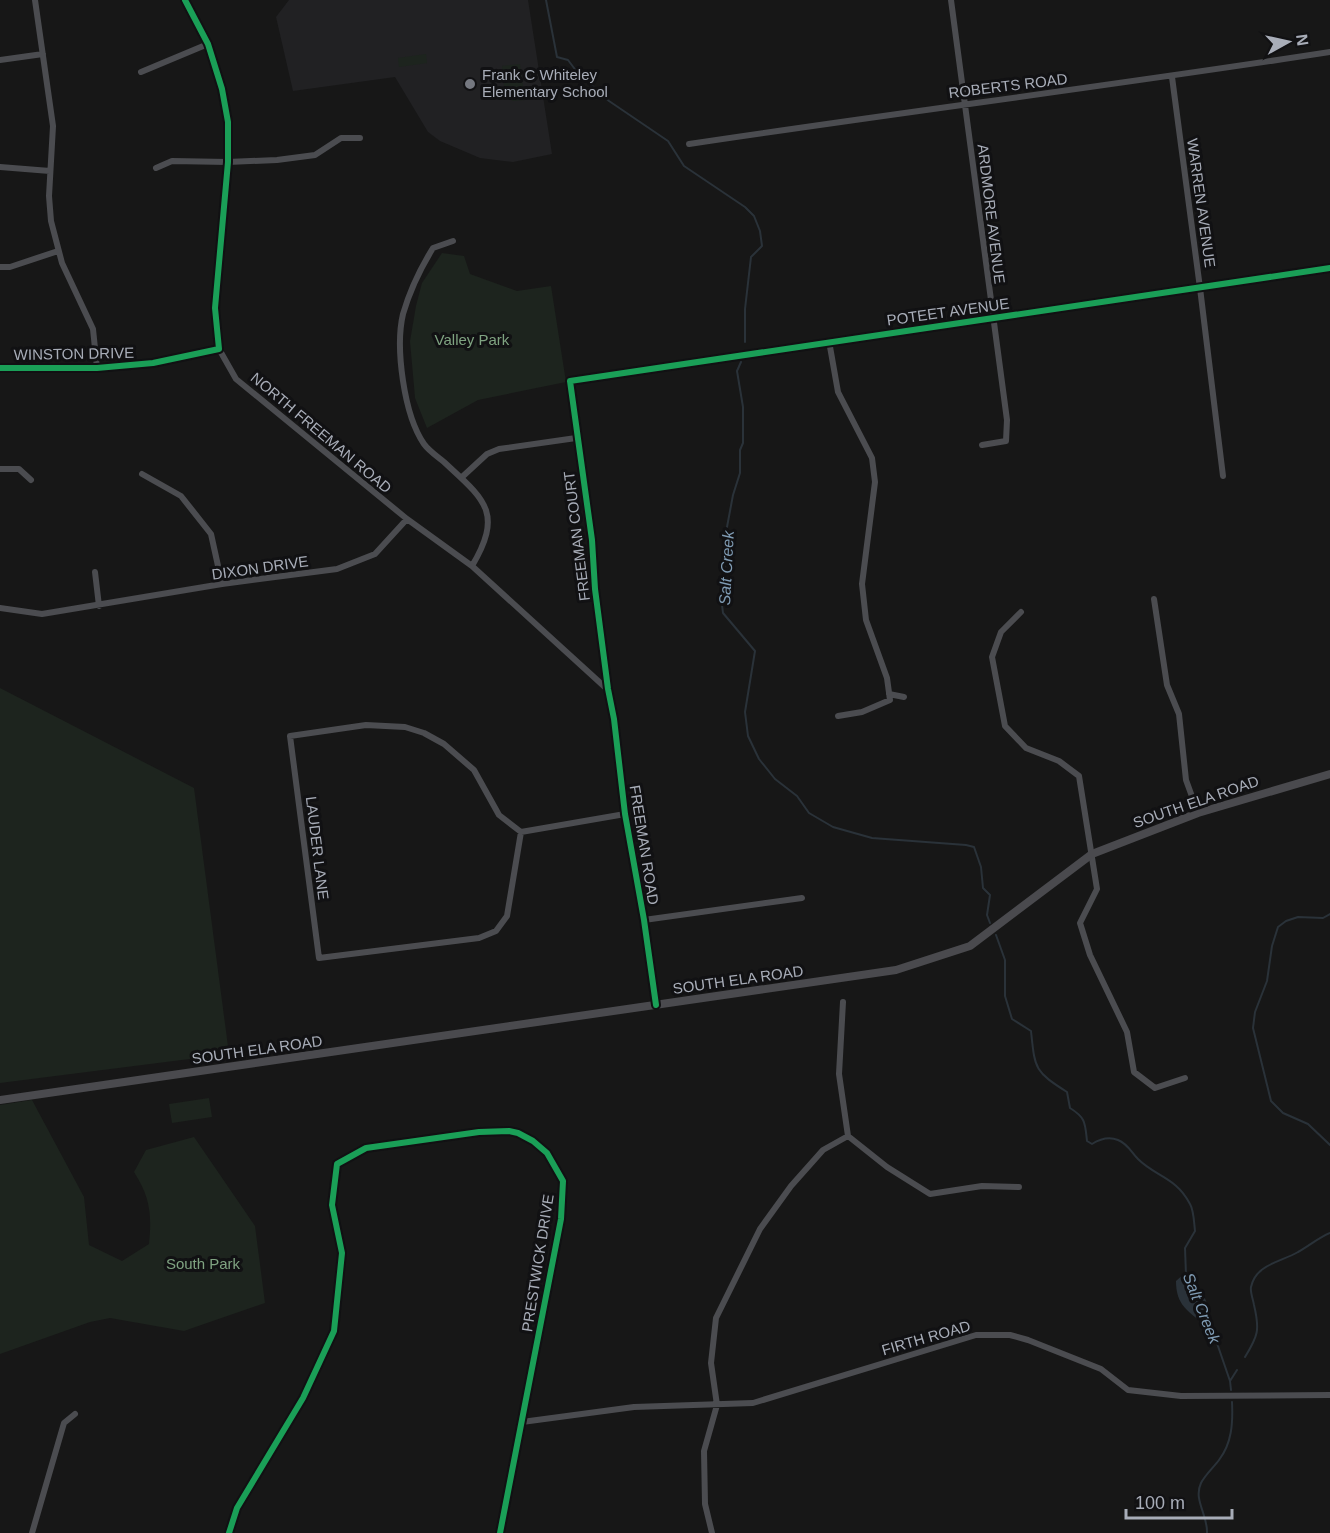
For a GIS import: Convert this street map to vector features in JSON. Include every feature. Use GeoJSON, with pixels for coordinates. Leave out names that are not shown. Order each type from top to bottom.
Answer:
{"type":"FeatureCollection","features":[{"type":"Feature","properties":{"kind":"main road","name":"SOUTH ELA ROAD"},"geometry":{"type":"LineString","coordinates":[[0,1100],[896,970],[970,946],[1092,854],[1198,813],[1330,774]]}},
{"type":"Feature","properties":{"kind":"street"},"geometry":{"type":"LineString","coordinates":[[35,0],[53,126],[50,210],[58,251],[93,329],[97,368]]}},
{"type":"Feature","properties":{"kind":"street","name":"NORTH FREEMAN ROAD"},"geometry":{"type":"LineString","coordinates":[[185,0],[208,44],[228,123],[228,162],[215,308],[219,349],[236,379],[407,519],[472,566],[608,689]]}},
{"type":"Feature","properties":{"kind":"street","name":"ARDMORE AVENUE"},"geometry":{"type":"LineString","coordinates":[[951,0],[1007,420],[1006,441],[982,446]]}},
{"type":"Feature","properties":{"kind":"street"},"geometry":{"type":"LineString","coordinates":[[141,72],[208,44]]}},
{"type":"Feature","properties":{"kind":"street","name":"ROBERTS ROAD"},"geometry":{"type":"LineString","coordinates":[[689,144],[1172,77],[1330,52]]}},
{"type":"Feature","properties":{"kind":"street"},"geometry":{"type":"LineString","coordinates":[[0,60],[43,54]]}},
{"type":"Feature","properties":{"kind":"street","name":"WARREN AVENUE"},"geometry":{"type":"LineString","coordinates":[[1172,77],[1223,477]]}},
{"type":"Feature","properties":{"kind":"street"},"geometry":{"type":"LineString","coordinates":[[156,168],[172,160],[228,162],[277,160],[315,155],[341,138],[360,138]]}},
{"type":"Feature","properties":{"kind":"street"},"geometry":{"type":"LineString","coordinates":[[0,167],[50,171]]}},
{"type":"Feature","properties":{"kind":"street"},"geometry":{"type":"LineString","coordinates":[[453,241],[433,248],[416,276],[403,317],[401,358],[406,401],[424,444],[477,493],[484,504],[489,521],[484,547],[472,566]]}},
{"type":"Feature","properties":{"kind":"street"},"geometry":{"type":"LineString","coordinates":[[0,267],[10,267],[58,251]]}},
{"type":"Feature","properties":{"kind":"street","name":"POTEET AVENUE"},"geometry":{"type":"LineString","coordinates":[[570,381],[1330,268]]}},
{"type":"Feature","properties":{"kind":"street"},"geometry":{"type":"LineString","coordinates":[[829,341],[838,392],[872,458],[875,482],[862,584],[866,620],[887,678],[890,694],[890,700],[862,712],[838,716]]}},
{"type":"Feature","properties":{"kind":"street","name":"WINSTON DRIVE"},"geometry":{"type":"LineString","coordinates":[[0,368],[97,368],[153,363],[219,349]]}},
{"type":"Feature","properties":{"kind":"street","name":"FREEMAN COURT"},"geometry":{"type":"LineString","coordinates":[[570,381],[576,438],[592,540],[595,589],[608,689]]}},
{"type":"Feature","properties":{"kind":"street"},"geometry":{"type":"LineString","coordinates":[[461,478],[487,454],[499,449],[576,438]]}},
{"type":"Feature","properties":{"kind":"street"},"geometry":{"type":"LineString","coordinates":[[0,469],[19,469],[31,480]]}},
{"type":"Feature","properties":{"kind":"street"},"geometry":{"type":"LineString","coordinates":[[142,474],[181,496],[211,534],[222,584]]}},
{"type":"Feature","properties":{"kind":"street","name":"DIXON DRIVE"},"geometry":{"type":"LineString","coordinates":[[0,608],[42,614],[222,584],[337,569],[375,554],[407,519]]}},
{"type":"Feature","properties":{"kind":"street"},"geometry":{"type":"LineString","coordinates":[[94,572],[99,606]]}},
{"type":"Feature","properties":{"kind":"street"},"geometry":{"type":"LineString","coordinates":[[1154,599],[1167,685],[1179,714],[1186,780],[1198,813]]}},
{"type":"Feature","properties":{"kind":"street"},"geometry":{"type":"LineString","coordinates":[[1022,612],[1001,632],[992,657],[1005,726],[1026,748],[1059,761],[1079,776],[1097,889],[1080,923],[1090,955],[1126,1032],[1134,1072],[1155,1088],[1185,1078]]}},
{"type":"Feature","properties":{"kind":"street","name":"FREEMAN ROAD"},"geometry":{"type":"LineString","coordinates":[[608,689],[614,719],[625,814],[656,1005]]}},
{"type":"Feature","properties":{"kind":"street"},"geometry":{"type":"LineString","coordinates":[[890,694],[904,697]]}},
{"type":"Feature","properties":{"kind":"street","name":"LAUDER LANE"},"geometry":{"type":"LineString","coordinates":[[366,725],[405,727],[424,733],[444,744],[474,771],[499,815],[521,832],[507,916],[496,930],[479,938],[319,958],[290,736],[366,725]]}},
{"type":"Feature","properties":{"kind":"street"},"geometry":{"type":"LineString","coordinates":[[521,832],[625,814]]}},
{"type":"Feature","properties":{"kind":"street"},"geometry":{"type":"LineString","coordinates":[[644,920],[802,898]]}},
{"type":"Feature","properties":{"kind":"street"},"geometry":{"type":"LineString","coordinates":[[843,1002],[839,1074],[848,1136],[887,1167],[930,1194],[982,1186],[1019,1187]]}},
{"type":"Feature","properties":{"kind":"street","name":"PRESTWICK DRIVE"},"geometry":{"type":"LineString","coordinates":[[229,1533],[237,1508],[303,1398],[334,1331],[342,1253],[332,1205],[337,1164],[366,1148],[479,1132],[509,1131],[533,1141],[547,1153],[563,1181],[561,1219],[522,1422]]}},
{"type":"Feature","properties":{"kind":"street"},"geometry":{"type":"LineString","coordinates":[[712,1533],[705,1504],[705,1451],[717,1405],[711,1363],[716,1318],[760,1229],[791,1186],[823,1150],[848,1136]]}},
{"type":"Feature","properties":{"kind":"street","name":"FIRTH ROAD"},"geometry":{"type":"LineString","coordinates":[[522,1422],[634,1407],[753,1403],[976,1335],[1010,1335],[1028,1340],[1101,1369],[1128,1390],[1181,1396],[1330,1395]]}},
{"type":"Feature","properties":{"kind":"street"},"geometry":{"type":"LineString","coordinates":[[32,1533],[64,1423],[75,1414]]}},
{"type":"Feature","properties":{"kind":"street"},"geometry":{"type":"LineString","coordinates":[[500,1533],[522,1422]]}},
{"type":"Feature","properties":{"kind":"shaded area","name":"Frank C Whiteley Elementary School"},"geometry":{"type":"Polygon","coordinates":[[[289,0],[528,0],[552,154],[513,162],[480,158],[440,141],[428,132],[395,77],[293,91],[276,17],[289,0]]]}},
{"type":"Feature","properties":{"kind":"green space"},"geometry":{"type":"Polygon","coordinates":[[[426,54],[427,63],[399,67],[398,58],[426,54]]]}},
{"type":"Feature","properties":{"kind":"green space"},"geometry":{"type":"Polygon","coordinates":[[[520,64],[525,100],[513,101],[505,95],[502,66],[520,64]]]}},
{"type":"Feature","properties":{"kind":"green space","name":"Valley Park"},"geometry":{"type":"Polygon","coordinates":[[[442,253],[464,256],[470,274],[517,291],[551,286],[566,382],[478,400],[427,428],[415,398],[410,341],[422,283],[442,253]]]}},
{"type":"Feature","properties":{"kind":"green space"},"geometry":{"type":"Polygon","coordinates":[[[0,688],[194,788],[229,1054],[0,1083],[0,688]]]}},
{"type":"Feature","properties":{"kind":"green space"},"geometry":{"type":"Polygon","coordinates":[[[209,1098],[212,1117],[172,1123],[169,1104],[209,1098]]]}},
{"type":"Feature","properties":{"kind":"green space","name":"South Park"},"geometry":{"type":"Polygon","coordinates":[[[32,1100],[84,1197],[89,1245],[122,1261],[149,1244],[149,1206],[144,1190],[134,1172],[146,1150],[194,1137],[255,1226],[265,1303],[184,1331],[110,1318],[90,1322],[0,1354],[0,1105],[32,1100]]]}},
{"type":"Feature","properties":{"kind":"water"},"geometry":{"type":"Polygon","coordinates":[[[1185,1273],[1205,1298],[1208,1317],[1199,1320],[1185,1308],[1179,1299],[1176,1281],[1185,1273]]]}},
{"type":"Feature","properties":{"kind":"waterway","name":"Salt Creek"},"geometry":{"type":"LineString","coordinates":[[546,0],[557,57],[568,60],[577,72],[609,101],[668,141],[684,166],[745,207],[754,216],[760,231],[762,246],[751,257],[745,309],[745,342]]}},
{"type":"Feature","properties":{"kind":"waterway","name":"Salt Creek"},"geometry":{"type":"LineString","coordinates":[[741,362],[737,371],[743,407],[743,443],[740,450],[740,473],[727,527],[722,605],[723,613],[755,651],[745,712],[748,736],[759,759],[775,779],[797,796],[809,813],[833,827],[872,838],[974,847],[981,867],[983,888],[990,895],[987,915],[990,923]]}},
{"type":"Feature","properties":{"kind":"waterway"},"geometry":{"type":"LineString","coordinates":[[1330,914],[1323,918],[1298,917],[1278,927],[1272,946],[1267,981],[1255,1012],[1253,1028],[1271,1101],[1283,1113],[1308,1124],[1330,1145]]}},
{"type":"Feature","properties":{"kind":"waterway","name":"Salt Creek"},"geometry":{"type":"LineString","coordinates":[[996,935],[1005,960],[1005,996],[1012,1019],[1031,1031],[1038,1068],[1048,1079],[1067,1092],[1070,1108],[1084,1122],[1087,1141],[1092,1144],[1107,1138],[1118,1140],[1145,1165],[1178,1188],[1190,1204],[1195,1231],[1185,1248],[1186,1275]]}},
{"type":"Feature","properties":{"kind":"waterway"},"geometry":{"type":"LineString","coordinates":[[1245,1357],[1257,1332],[1251,1287],[1258,1273],[1330,1233]]}},
{"type":"Feature","properties":{"kind":"waterway","name":"Salt Creek"},"geometry":{"type":"LineString","coordinates":[[1208,1317],[1231,1390]]}},
{"type":"Feature","properties":{"kind":"waterway"},"geometry":{"type":"LineString","coordinates":[[1230,1381],[1237,1370]]}},
{"type":"Feature","properties":{"kind":"waterway","name":"Salt Creek"},"geometry":{"type":"LineString","coordinates":[[1207,1533],[1199,1489],[1227,1447],[1232,1425],[1232,1402]]}},
{"type":"Feature","properties":{"kind":"cycle path"},"geometry":{"type":"LineString","coordinates":[[0,368],[97,368],[153,363],[219,349],[215,308],[228,162],[228,122],[222,89],[208,44],[185,0]]}},
{"type":"Feature","properties":{"kind":"cycle path"},"geometry":{"type":"LineString","coordinates":[[656,1005],[625,814],[570,381],[1330,268]]}},
{"type":"Feature","properties":{"kind":"cycle path"},"geometry":{"type":"LineString","coordinates":[[229,1533],[237,1508],[303,1398],[334,1331],[342,1253],[332,1205],[337,1164],[366,1148],[479,1132],[509,1131],[533,1141],[547,1153],[563,1181],[561,1219],[500,1533]]}},
{"type":"Feature","properties":{"kind":"place","name":"Frank C Whiteley Elementary School"},"geometry":{"type":"Point","coordinates":[470,84]}}]}
